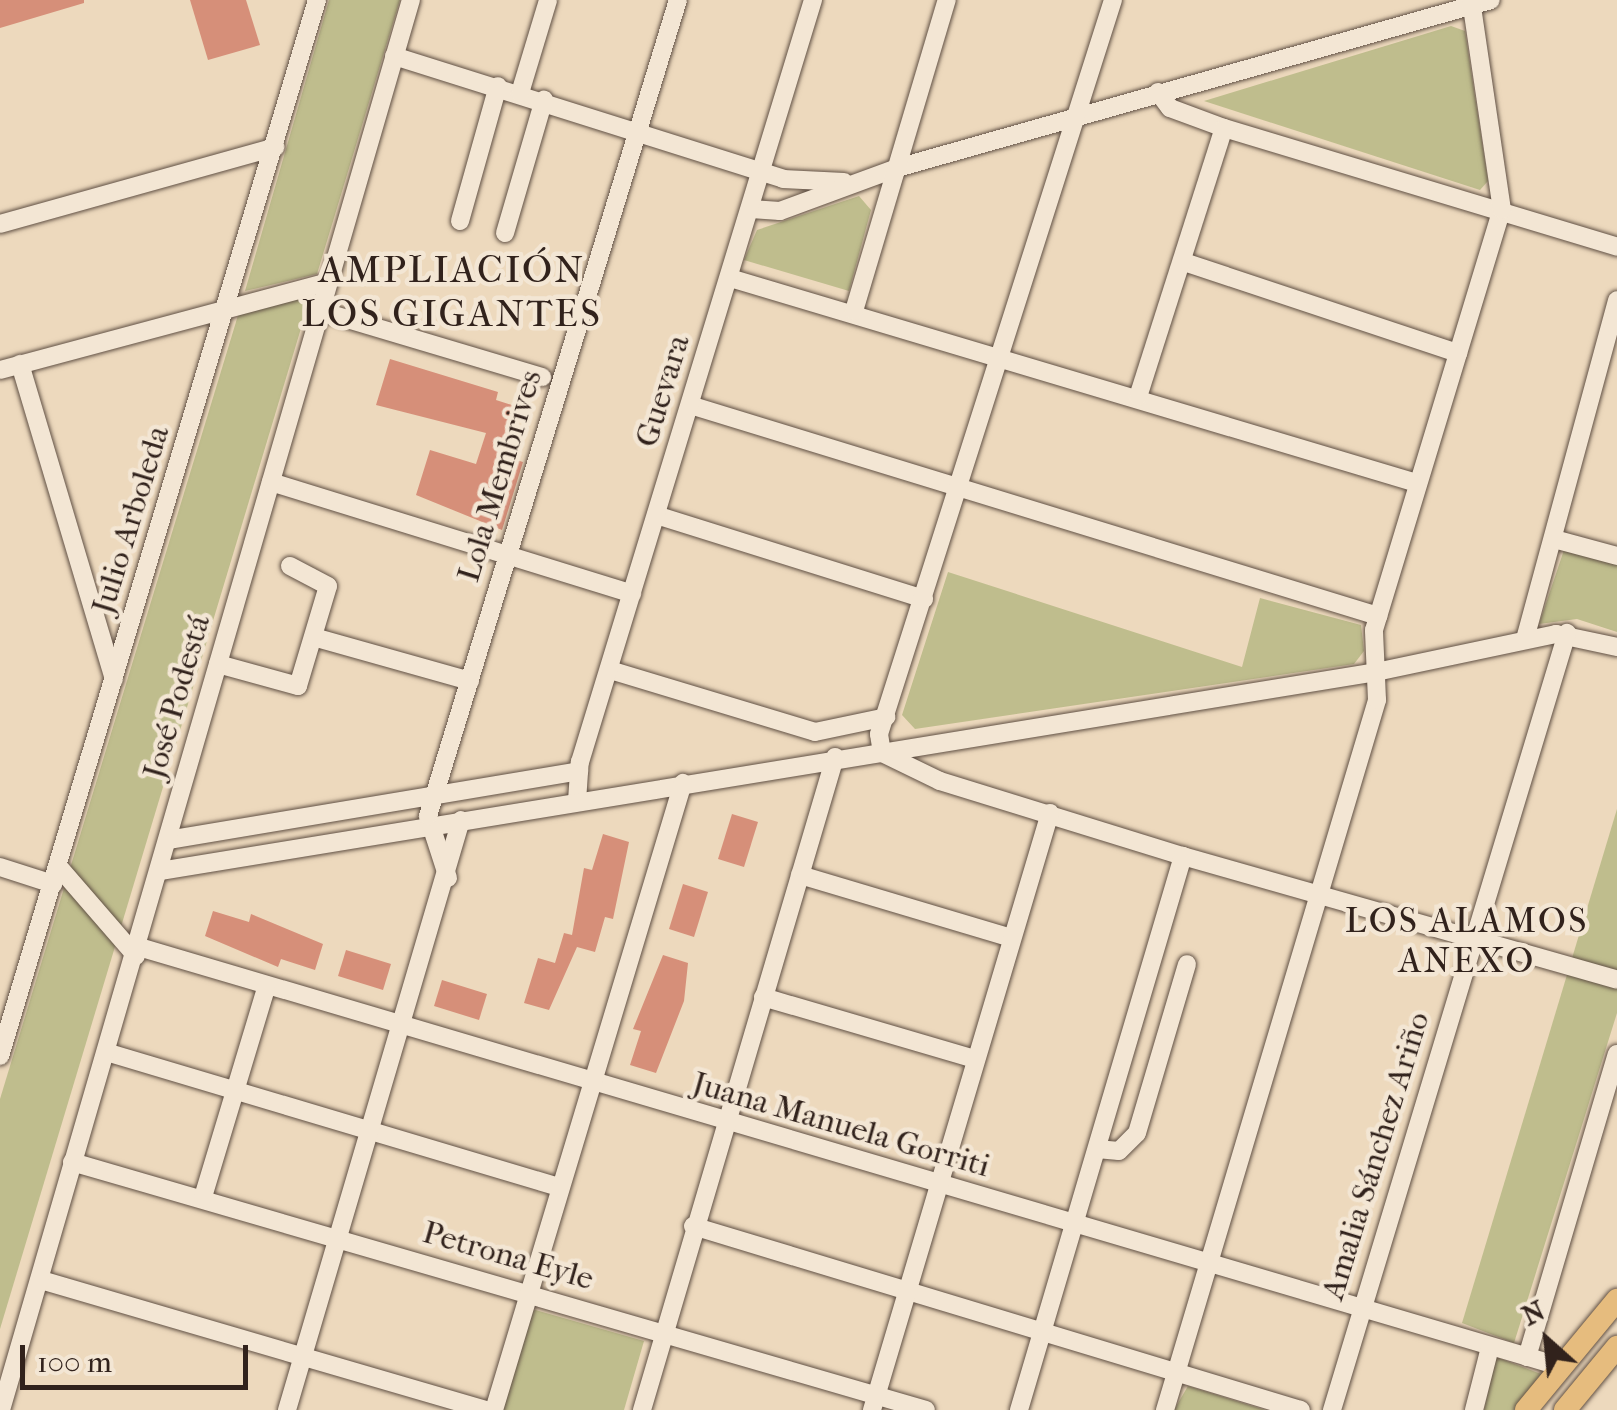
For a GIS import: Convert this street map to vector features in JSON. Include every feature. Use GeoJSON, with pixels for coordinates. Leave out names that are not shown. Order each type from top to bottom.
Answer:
{"type":"FeatureCollection","features":[{"type":"Feature","properties":{"kind":"main road"},"geometry":{"type":"LineString","coordinates":[[1526,1410],[1617,1300]]}},
{"type":"Feature","properties":{"kind":"main road"},"geometry":{"type":"LineString","coordinates":[[1565,1410],[1617,1347]]}},
{"type":"Feature","properties":{"kind":"street","name":"Julio Arboleda"},"geometry":{"type":"LineString","coordinates":[[0,1056],[7,1009],[55,874],[317,0]]}},
{"type":"Feature","properties":{"kind":"street","name":"José Podestá"},"geometry":{"type":"LineString","coordinates":[[1,1410],[72,1162],[138,952],[317,310],[411,0]]}},
{"type":"Feature","properties":{"kind":"street"},"geometry":{"type":"LineString","coordinates":[[520,93],[548,0]]}},
{"type":"Feature","properties":{"kind":"street","name":"Lola Membrives"},"geometry":{"type":"LineString","coordinates":[[427,826],[678,0]]}},
{"type":"Feature","properties":{"kind":"street","name":"Guevara"},"geometry":{"type":"LineString","coordinates":[[577,800],[579,771],[813,0]]}},
{"type":"Feature","properties":{"kind":"street"},"geometry":{"type":"LineString","coordinates":[[854,311],[947,0]]}},
{"type":"Feature","properties":{"kind":"street"},"geometry":{"type":"LineString","coordinates":[[882,753],[886,716],[1114,0]]}},
{"type":"Feature","properties":{"kind":"street"},"geometry":{"type":"LineString","coordinates":[[751,209],[780,211],[897,168],[1478,2],[1502,210],[1378,616],[1377,700],[1164,1410]]}},
{"type":"Feature","properties":{"kind":"street"},"geometry":{"type":"LineString","coordinates":[[394,56],[544,100],[762,172],[858,181]]}},
{"type":"Feature","properties":{"kind":"street"},"geometry":{"type":"LineString","coordinates":[[460,220],[498,86]]}},
{"type":"Feature","properties":{"kind":"street"},"geometry":{"type":"LineString","coordinates":[[1158,92],[1170,108],[1224,128],[1617,247]]}},
{"type":"Feature","properties":{"kind":"street"},"geometry":{"type":"LineString","coordinates":[[505,233],[544,100]]}},
{"type":"Feature","properties":{"kind":"street"},"geometry":{"type":"LineString","coordinates":[[1138,398],[1224,128]]}},
{"type":"Feature","properties":{"kind":"street"},"geometry":{"type":"LineString","coordinates":[[0,224],[275,147]]}},
{"type":"Feature","properties":{"kind":"street"},"geometry":{"type":"LineString","coordinates":[[1184,262],[1458,353]]}},
{"type":"Feature","properties":{"kind":"street"},"geometry":{"type":"LineString","coordinates":[[730,278],[854,311],[1418,484]]}},
{"type":"Feature","properties":{"kind":"street"},"geometry":{"type":"LineString","coordinates":[[0,370],[226,306],[326,283]]}},
{"type":"Feature","properties":{"kind":"street"},"geometry":{"type":"LineString","coordinates":[[1525,639],[1617,300]]}},
{"type":"Feature","properties":{"kind":"street"},"geometry":{"type":"LineString","coordinates":[[317,310],[542,377]]}},
{"type":"Feature","properties":{"kind":"street"},"geometry":{"type":"LineString","coordinates":[[20,364],[114,679]]}},
{"type":"Feature","properties":{"kind":"street"},"geometry":{"type":"LineString","coordinates":[[690,405],[959,492],[1378,616]]}},
{"type":"Feature","properties":{"kind":"street"},"geometry":{"type":"LineString","coordinates":[[271,482],[632,594]]}},
{"type":"Feature","properties":{"kind":"street"},"geometry":{"type":"LineString","coordinates":[[656,515],[924,599]]}},
{"type":"Feature","properties":{"kind":"street"},"geometry":{"type":"LineString","coordinates":[[1554,539],[1617,556]]}},
{"type":"Feature","properties":{"kind":"street"},"geometry":{"type":"LineString","coordinates":[[218,664],[298,686],[318,638],[328,586],[290,566]]}},
{"type":"Feature","properties":{"kind":"street"},"geometry":{"type":"LineString","coordinates":[[160,871],[836,757],[882,753],[1376,672],[1525,639],[1567,633],[1617,647]]}},
{"type":"Feature","properties":{"kind":"street","name":"Amalia Sánchez Ariño"},"geometry":{"type":"LineString","coordinates":[[1332,1410],[1567,633]]}},
{"type":"Feature","properties":{"kind":"street"},"geometry":{"type":"LineString","coordinates":[[318,638],[470,680]]}},
{"type":"Feature","properties":{"kind":"street"},"geometry":{"type":"LineString","coordinates":[[610,670],[814,732],[886,716]]}},
{"type":"Feature","properties":{"kind":"street"},"geometry":{"type":"LineString","coordinates":[[882,753],[1183,856],[1617,980]]}},
{"type":"Feature","properties":{"kind":"street"},"geometry":{"type":"LineString","coordinates":[[642,1410],[723,1121],[836,757]]}},
{"type":"Feature","properties":{"kind":"street"},"geometry":{"type":"LineString","coordinates":[[168,840],[579,771]]}},
{"type":"Feature","properties":{"kind":"street"},"geometry":{"type":"LineString","coordinates":[[494,1410],[683,783]]}},
{"type":"Feature","properties":{"kind":"street"},"geometry":{"type":"LineString","coordinates":[[874,1402],[1050,813]]}},
{"type":"Feature","properties":{"kind":"street"},"geometry":{"type":"LineString","coordinates":[[287,1410],[336,1236],[448,878],[461,820]]}},
{"type":"Feature","properties":{"kind":"street"},"geometry":{"type":"LineString","coordinates":[[427,826],[448,878]]}},
{"type":"Feature","properties":{"kind":"street"},"geometry":{"type":"LineString","coordinates":[[1019,1410],[1183,856]]}},
{"type":"Feature","properties":{"kind":"street"},"geometry":{"type":"LineString","coordinates":[[0,867],[55,874],[138,952]]}},
{"type":"Feature","properties":{"kind":"street"},"geometry":{"type":"LineString","coordinates":[[800,875],[1011,938]]}},
{"type":"Feature","properties":{"kind":"street","name":"Juana Manuela Gorriti"},"geometry":{"type":"LineString","coordinates":[[138,952],[1562,1367]]}},
{"type":"Feature","properties":{"kind":"street"},"geometry":{"type":"LineString","coordinates":[[1097,1149],[1114,1152],[1137,1133],[1187,964]]}},
{"type":"Feature","properties":{"kind":"street"},"geometry":{"type":"LineString","coordinates":[[203,1197],[266,988]]}},
{"type":"Feature","properties":{"kind":"street"},"geometry":{"type":"LineString","coordinates":[[764,996],[975,1059]]}},
{"type":"Feature","properties":{"kind":"street"},"geometry":{"type":"LineString","coordinates":[[106,1052],[559,1187]]}},
{"type":"Feature","properties":{"kind":"street"},"geometry":{"type":"LineString","coordinates":[[1527,1357],[1617,1054]]}},
{"type":"Feature","properties":{"kind":"street","name":"Petrona Eyle"},"geometry":{"type":"LineString","coordinates":[[72,1162],[528,1293],[874,1402],[926,1410]]}},
{"type":"Feature","properties":{"kind":"street"},"geometry":{"type":"LineString","coordinates":[[693,1226],[1301,1410]]}},
{"type":"Feature","properties":{"kind":"street"},"geometry":{"type":"LineString","coordinates":[[41,1280],[486,1410]]}},
{"type":"Feature","properties":{"kind":"street"},"geometry":{"type":"LineString","coordinates":[[1474,1410],[1490,1347]]}},
{"type":"Feature","properties":{"kind":"shaded area"},"geometry":{"type":"Polygon","coordinates":[[[329,0],[400,0],[317,274],[245,291],[329,0]]]}},
{"type":"Feature","properties":{"kind":"shaded area"},"geometry":{"type":"Polygon","coordinates":[[[1451,26],[1465,31],[1488,181],[1480,190],[1204,101],[1451,26]]]}},
{"type":"Feature","properties":{"kind":"shaded area"},"geometry":{"type":"Polygon","coordinates":[[[859,196],[871,210],[849,291],[744,260],[757,230],[859,196]]]}},
{"type":"Feature","properties":{"kind":"shaded area"},"geometry":{"type":"Polygon","coordinates":[[[311,295],[0,1329],[0,1099],[239,312],[311,295]]]}},
{"type":"Feature","properties":{"kind":"shaded area"},"geometry":{"type":"Polygon","coordinates":[[[1564,550],[1617,564],[1617,632],[1577,619],[1539,624],[1564,550]]]}},
{"type":"Feature","properties":{"kind":"shaded area"},"geometry":{"type":"Polygon","coordinates":[[[948,572],[1242,667],[1260,598],[1361,625],[1364,651],[1354,664],[915,729],[902,715],[948,572]]]}},
{"type":"Feature","properties":{"kind":"shaded area"},"geometry":{"type":"Polygon","coordinates":[[[1617,809],[1617,1013],[1514,1343],[1462,1323],[1617,809]]]}},
{"type":"Feature","properties":{"kind":"shaded area"},"geometry":{"type":"Polygon","coordinates":[[[532,1309],[644,1341],[624,1410],[503,1410],[532,1309]]]}},
{"type":"Feature","properties":{"kind":"shaded area"},"geometry":{"type":"Polygon","coordinates":[[[1496,1357],[1541,1374],[1514,1410],[1484,1410],[1496,1357]]]}},
{"type":"Feature","properties":{"kind":"shaded area"},"geometry":{"type":"Polygon","coordinates":[[[1188,1386],[1265,1410],[1174,1410],[1188,1386]]]}},
{"type":"Feature","properties":{"kind":"building"},"geometry":{"type":"Polygon","coordinates":[[[0,0],[84,0],[84,3],[0,28],[0,0]]]}},
{"type":"Feature","properties":{"kind":"building"},"geometry":{"type":"Polygon","coordinates":[[[190,0],[246,0],[260,45],[208,60],[190,0]]]}},
{"type":"Feature","properties":{"kind":"building"},"geometry":{"type":"Polygon","coordinates":[[[390,359],[498,392],[496,400],[521,408],[506,457],[523,462],[502,530],[416,495],[430,450],[476,464],[486,433],[376,405],[390,359]]]}},
{"type":"Feature","properties":{"kind":"building"},"geometry":{"type":"Polygon","coordinates":[[[732,814],[758,822],[744,867],[718,859],[732,814]]]}},
{"type":"Feature","properties":{"kind":"building"},"geometry":{"type":"Polygon","coordinates":[[[603,834],[629,842],[613,919],[605,917],[595,952],[577,947],[549,1010],[524,1003],[538,958],[555,963],[564,933],[572,935],[584,868],[592,870],[603,834]]]}},
{"type":"Feature","properties":{"kind":"building"},"geometry":{"type":"Polygon","coordinates":[[[683,884],[708,892],[694,937],[669,929],[683,884]]]}},
{"type":"Feature","properties":{"kind":"building"},"geometry":{"type":"Polygon","coordinates":[[[213,911],[249,922],[251,914],[323,944],[315,970],[281,959],[278,967],[205,936],[213,911]]]}},
{"type":"Feature","properties":{"kind":"building"},"geometry":{"type":"Polygon","coordinates":[[[346,950],[391,964],[383,990],[338,976],[346,950]]]}},
{"type":"Feature","properties":{"kind":"building"},"geometry":{"type":"Polygon","coordinates":[[[663,955],[688,963],[684,1001],[656,1073],[630,1065],[641,1031],[633,1029],[663,955]]]}},
{"type":"Feature","properties":{"kind":"building"},"geometry":{"type":"Polygon","coordinates":[[[442,980],[487,994],[479,1020],[434,1006],[442,980]]]}},
{"type":"Feature","properties":{"kind":"district","name":"AMPLIACIÓN LOS GIGANTES"},"geometry":{"type":"Point","coordinates":[452,292]}},
{"type":"Feature","properties":{"kind":"district","name":"LOS ALAMOS ANEXO"},"geometry":{"type":"Point","coordinates":[1467,941]}}]}
